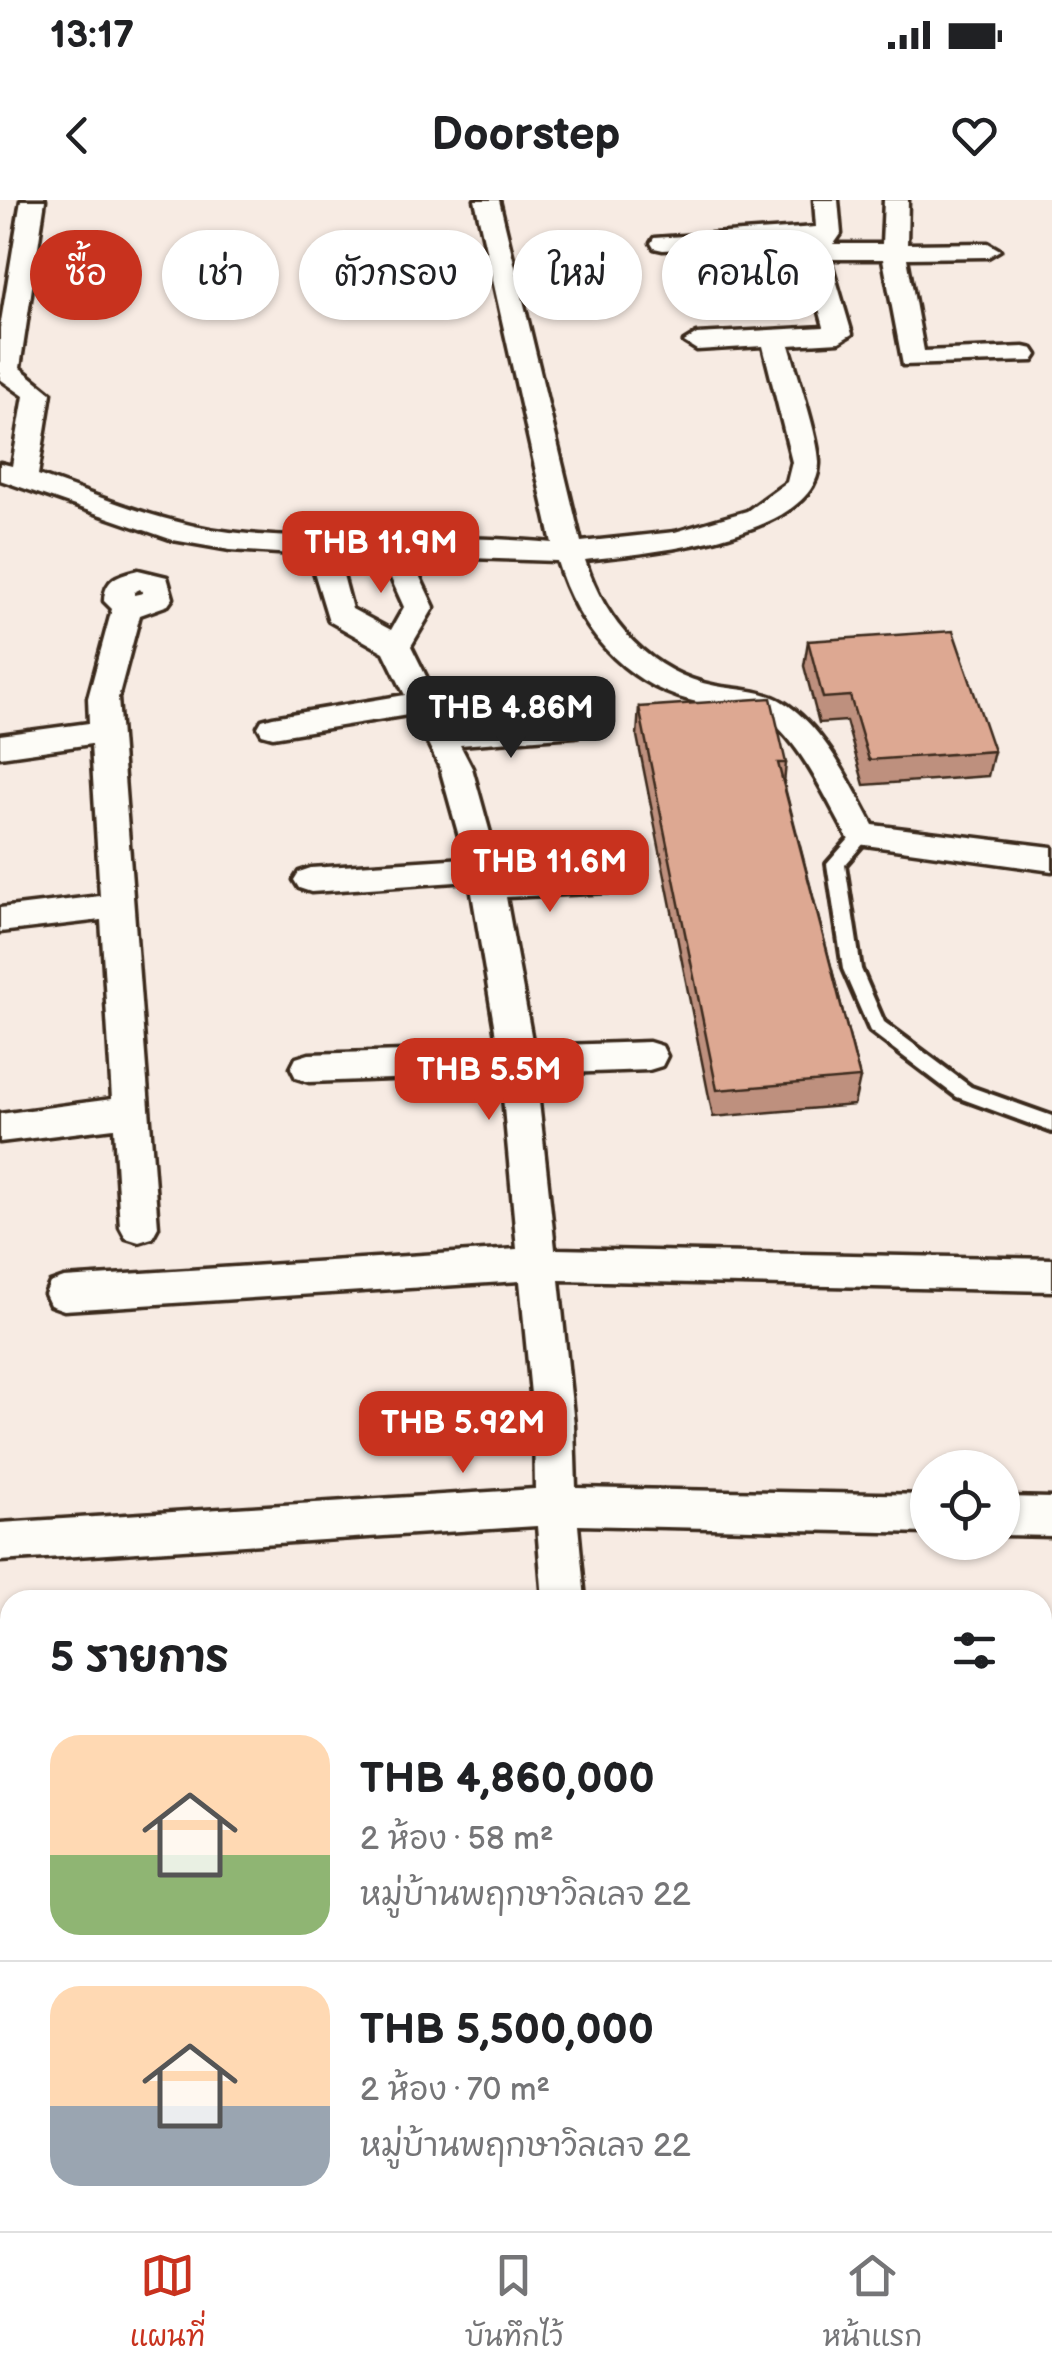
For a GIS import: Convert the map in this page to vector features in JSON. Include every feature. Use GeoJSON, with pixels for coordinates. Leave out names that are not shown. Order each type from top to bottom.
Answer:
{"type":"FeatureCollection","features":[{"type":"Feature","properties":{"kind":"street"},"geometry":{"type":"LineString","coordinates":[[33,200],[3,374],[38,392],[12,475],[173,530],[230,541],[321,548],[517,548],[565,553],[677,541],[757,518],[800,486],[806,462],[774,338]]}},
{"type":"Feature","properties":{"kind":"street"},"geometry":{"type":"LineString","coordinates":[[487,200],[564,527],[565,553],[575,579],[625,655],[660,680],[706,694],[770,706],[795,732],[843,796],[862,835],[1052,859]]}},
{"type":"Feature","properties":{"kind":"street"},"geometry":{"type":"LineString","coordinates":[[823,230],[826,200]]}},
{"type":"Feature","properties":{"kind":"street"},"geometry":{"type":"LineString","coordinates":[[896,200],[894,253],[912,359],[1024,355]]}},
{"type":"Feature","properties":{"kind":"street"},"geometry":{"type":"LineString","coordinates":[[835,245],[894,253],[988,250]]}},
{"type":"Feature","properties":{"kind":"street"},"geometry":{"type":"LineString","coordinates":[[696,342],[839,334],[835,313]]}},
{"type":"Feature","properties":{"kind":"street"},"geometry":{"type":"LineString","coordinates":[[139,1227],[103,698],[138,593],[173,530]]}},
{"type":"Feature","properties":{"kind":"street"},"geometry":{"type":"LineString","coordinates":[[390,546],[419,606],[396,646]]}},
{"type":"Feature","properties":{"kind":"street"},"geometry":{"type":"LineString","coordinates":[[321,548],[338,614],[396,646],[426,702],[456,768],[485,877],[517,1058],[554,1425],[563,1590]]}},
{"type":"Feature","properties":{"kind":"street"},"geometry":{"type":"LineString","coordinates":[[273,727],[426,702]]}},
{"type":"Feature","properties":{"kind":"street"},"geometry":{"type":"LineString","coordinates":[[442,736],[575,726]]}},
{"type":"Feature","properties":{"kind":"street"},"geometry":{"type":"LineString","coordinates":[[0,746],[105,731]]}},
{"type":"Feature","properties":{"kind":"street"},"geometry":{"type":"LineString","coordinates":[[312,880],[610,880]]}},
{"type":"Feature","properties":{"kind":"street"},"geometry":{"type":"LineString","coordinates":[[0,920],[117,906]]}},
{"type":"Feature","properties":{"kind":"street"},"geometry":{"type":"LineString","coordinates":[[310,1068],[650,1056]]}},
{"type":"Feature","properties":{"kind":"street"},"geometry":{"type":"LineString","coordinates":[[0,1128],[132,1111]]}},
{"type":"Feature","properties":{"kind":"street"},"geometry":{"type":"LineString","coordinates":[[64,1294],[536,1264],[1052,1276]]}},
{"type":"Feature","properties":{"kind":"street"},"geometry":{"type":"LineString","coordinates":[[0,1542],[556,1506],[910,1514]]}},
{"type":"Feature","properties":{"kind":"street"},"geometry":{"type":"LineString","coordinates":[[1020,1516],[1052,1517]]}},
{"type":"Feature","properties":{"kind":"lane"},"geometry":{"type":"LineString","coordinates":[[862,835],[836,864],[852,969],[877,1026],[964,1092],[1052,1124]]}},
{"type":"Feature","properties":{"kind":"building"},"geometry":{"type":"Polygon","coordinates":[[[953,631],[994,751],[869,760],[850,696],[823,698],[808,641],[953,631]]]}},
{"type":"Feature","properties":{"kind":"building"},"geometry":{"type":"Polygon","coordinates":[[[771,698],[786,763],[778,763],[860,1078],[717,1090],[639,707],[771,698]]]}}]}
